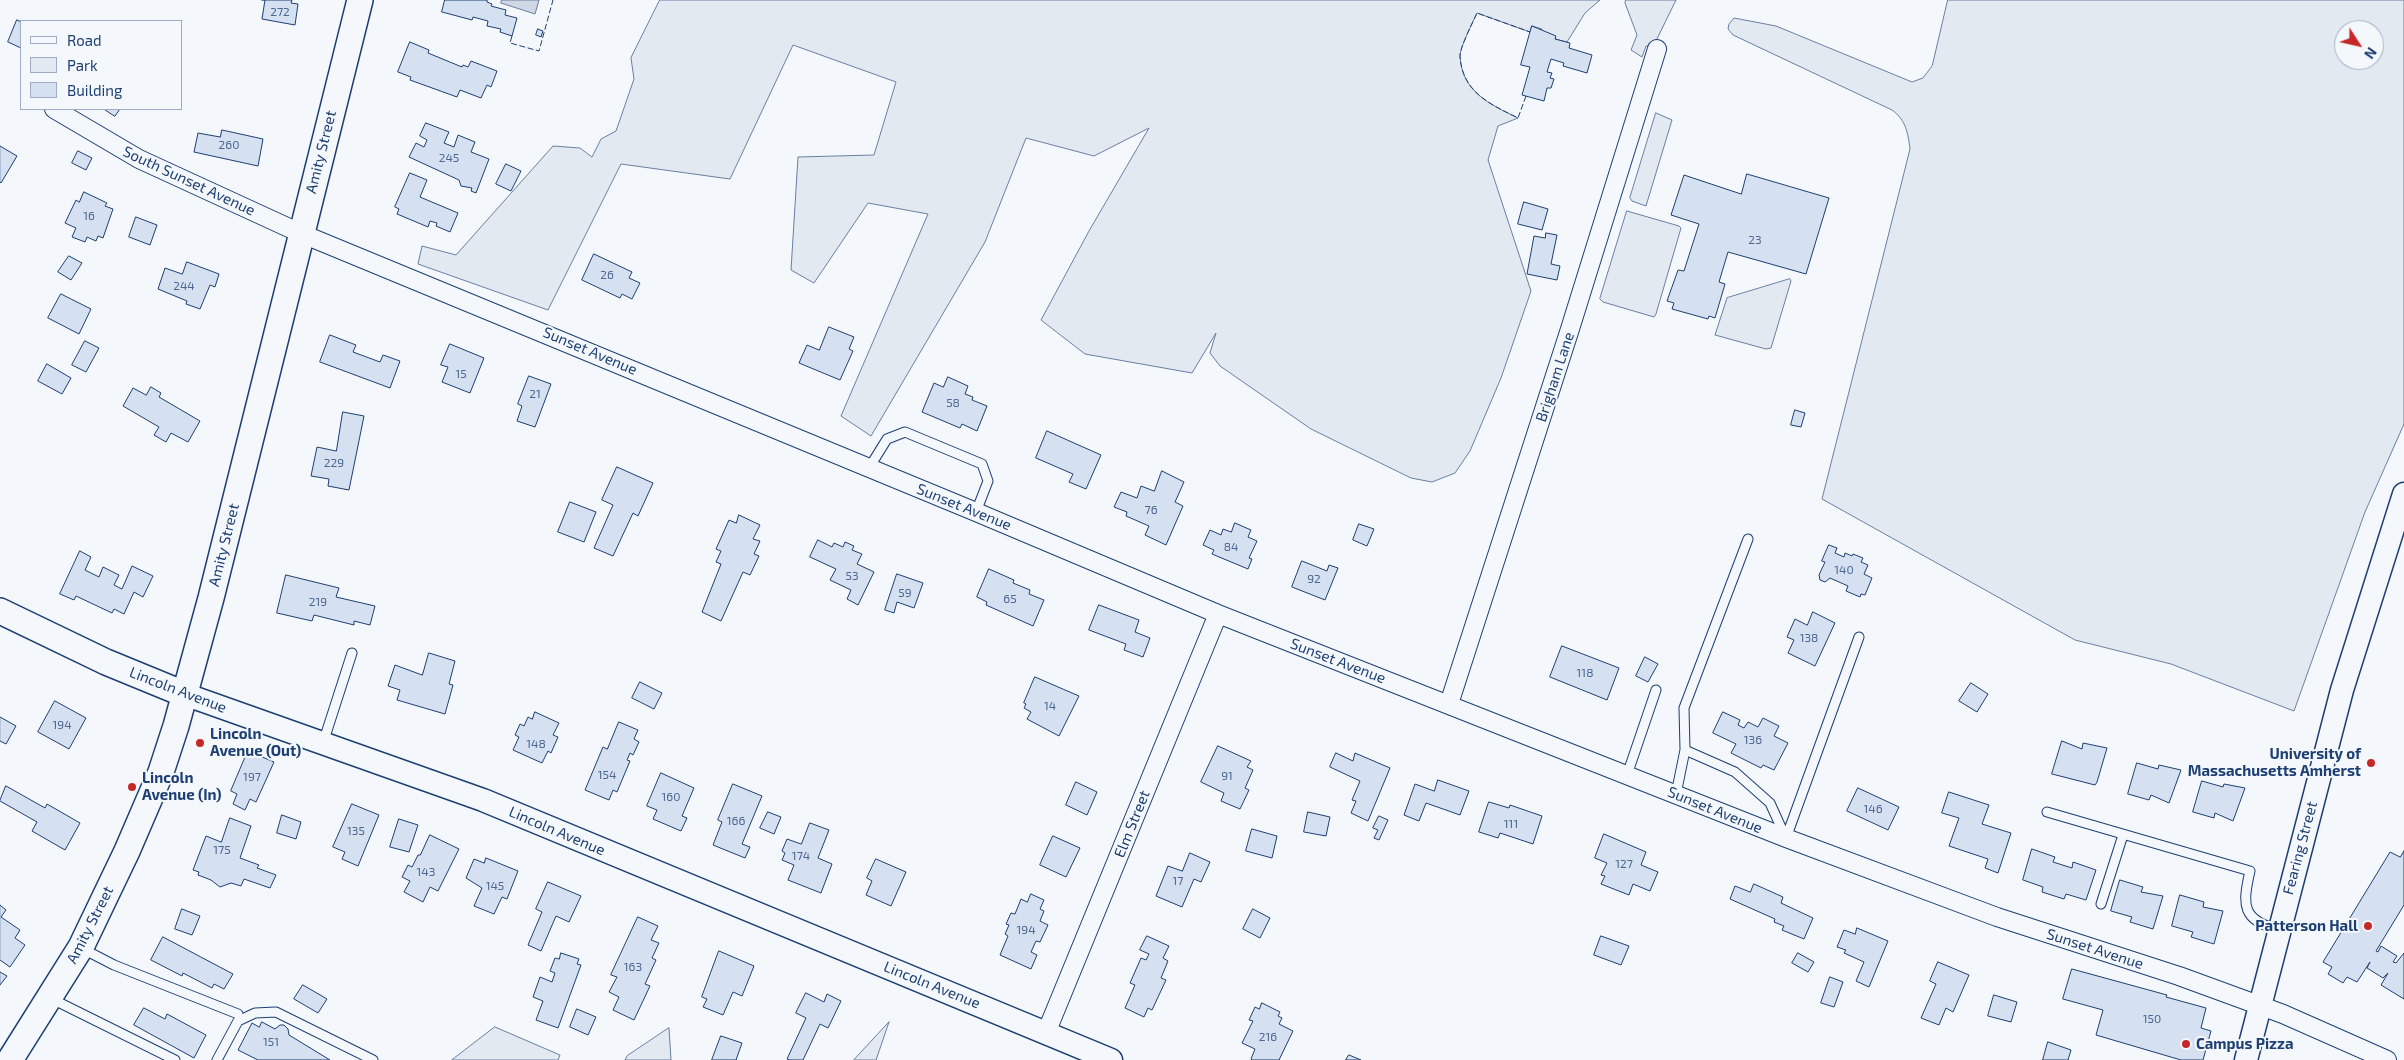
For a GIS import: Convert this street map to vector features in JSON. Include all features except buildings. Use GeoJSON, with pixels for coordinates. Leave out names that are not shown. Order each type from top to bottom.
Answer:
{"type":"FeatureCollection","features":[{"type":"Feature","properties":{"kind":"main road","name":"Amity Street"},"geometry":{"type":"LineString","coordinates":[[10,1060],[81,947],[127,851],[161,772],[211,598],[300,233],[360,0]]}},
{"type":"Feature","properties":{"kind":"main road","name":"Lincoln Avenue"},"geometry":{"type":"LineString","coordinates":[[0,610],[106,662],[184,694]]}},
{"type":"Feature","properties":{"kind":"street","name":"Brigham Lane"},"geometry":{"type":"LineString","coordinates":[[1449,704],[1573,319],[1657,49]]}},
{"type":"Feature","properties":{"kind":"street","name":"South Sunset Avenue"},"geometry":{"type":"LineString","coordinates":[[56,110],[139,159],[300,233]]}},
{"type":"Feature","properties":{"kind":"street","name":"Sunset Avenue"},"geometry":{"type":"LineString","coordinates":[[300,233],[1218,614],[1786,838],[1997,917],[2179,976],[2283,1014],[2387,1060]]}},
{"type":"Feature","properties":{"kind":"street","name":"Fearing Street"},"geometry":{"type":"LineString","coordinates":[[2246,1060],[2342,690],[2404,494]]}},
{"type":"Feature","properties":{"kind":"street","name":"Elm Street"},"geometry":{"type":"LineString","coordinates":[[1046,1033],[1218,614]]}},
{"type":"Feature","properties":{"kind":"street","name":"Lincoln Avenue"},"geometry":{"type":"LineString","coordinates":[[184,694],[482,800],[1112,1060]]}},
{"type":"Feature","properties":{"kind":"lane"},"geometry":{"type":"LineString","coordinates":[[869,468],[887,440],[905,432],[982,464],[988,481],[976,512]]}},
{"type":"Feature","properties":{"kind":"lane"},"geometry":{"type":"LineString","coordinates":[[1676,794],[1684,750],[1684,708],[1748,539]]}},
{"type":"Feature","properties":{"kind":"lane"},"geometry":{"type":"LineString","coordinates":[[1786,838],[1859,637]]}},
{"type":"Feature","properties":{"kind":"lane"},"geometry":{"type":"LineString","coordinates":[[323,743],[352,653]]}},
{"type":"Feature","properties":{"kind":"lane"},"geometry":{"type":"LineString","coordinates":[[1627,775],[1656,690]]}},
{"type":"Feature","properties":{"kind":"lane"},"geometry":{"type":"LineString","coordinates":[[1684,750],[1734,772],[1770,803],[1786,838]]}},
{"type":"Feature","properties":{"kind":"lane"},"geometry":{"type":"LineString","coordinates":[[2047,812],[2250,872],[2245,898],[2246,910],[2252,918],[2262,925],[2279,930]]}},
{"type":"Feature","properties":{"kind":"lane"},"geometry":{"type":"LineString","coordinates":[[2101,904],[2123,835]]}},
{"type":"Feature","properties":{"kind":"lane"},"geometry":{"type":"LineString","coordinates":[[81,947],[114,965],[238,1014]]}},
{"type":"Feature","properties":{"kind":"lane"},"geometry":{"type":"LineString","coordinates":[[50,998],[175,1060]]}},
{"type":"Feature","properties":{"kind":"lane"},"geometry":{"type":"LineString","coordinates":[[217,1060],[238,1021],[255,1012],[276,1012],[373,1060]]}},
{"type":"Feature","properties":{"kind":"green space"},"geometry":{"type":"Polygon","coordinates":[[[660,0],[1600,0],[1585,13],[1567,42],[1555,39],[1555,36],[1541,31],[1542,29],[1532,26],[1530,32],[1477,13],[1462,47],[1460,56],[1462,68],[1472,88],[1487,102],[1518,118],[1498,126],[1488,160],[1531,291],[1501,378],[1470,451],[1455,473],[1432,482],[1411,478],[1311,429],[1220,366],[1210,353],[1216,333],[1192,373],[1085,354],[1041,320],[1089,231],[1149,128],[1094,156],[1026,138],[985,242],[871,436],[841,416],[928,214],[868,203],[814,283],[791,270],[798,157],[874,155],[896,82],[793,45],[730,179],[621,164],[548,310],[418,264],[422,246],[456,255],[553,146],[580,148],[592,157],[601,139],[616,131],[634,79],[631,58],[660,0]]]}},
{"type":"Feature","properties":{"kind":"green space"},"geometry":{"type":"Polygon","coordinates":[[[1626,0],[1676,0],[1654,45],[1646,46],[1642,57],[1631,50],[1637,35],[1625,3],[1626,0]]]}},
{"type":"Feature","properties":{"kind":"green space"},"geometry":{"type":"Polygon","coordinates":[[[1948,0],[2404,0],[2404,424],[2365,512],[2294,711],[2171,664],[2075,640],[1822,499],[1910,149],[1906,127],[1892,110],[1733,35],[1728,29],[1729,24],[1734,18],[1776,26],[1912,82],[1923,78],[1932,66],[1948,0]]]}},
{"type":"Feature","properties":{"kind":"green space"},"geometry":{"type":"Polygon","coordinates":[[[1656,113],[1672,120],[1646,206],[1632,201],[1630,198],[1656,113]]]}},
{"type":"Feature","properties":{"kind":"green space"},"geometry":{"type":"Polygon","coordinates":[[[1627,211],[1681,228],[1654,317],[1603,302],[1600,299],[1627,211]]]}},
{"type":"Feature","properties":{"kind":"green space"},"geometry":{"type":"Polygon","coordinates":[[[1790,279],[1771,348],[1766,349],[1715,335],[1727,298],[1790,279]]]}},
{"type":"Feature","properties":{"kind":"green space"},"geometry":{"type":"Polygon","coordinates":[[[889,1022],[876,1060],[854,1060],[889,1022]]]}},
{"type":"Feature","properties":{"kind":"green space"},"geometry":{"type":"Polygon","coordinates":[[[495,1027],[560,1055],[558,1060],[452,1060],[495,1027]]]}},
{"type":"Feature","properties":{"kind":"green space"},"geometry":{"type":"Polygon","coordinates":[[[669,1028],[671,1060],[625,1060],[627,1056],[669,1028]]]}},
{"type":"Feature","properties":{"kind":"shaded area"},"geometry":{"type":"Polygon","coordinates":[[[502,0],[539,0],[535,14],[501,3],[502,0]]]}},
{"type":"Feature","properties":{"kind":"fence"},"geometry":{"type":"LineString","coordinates":[[512,36],[510,43],[539,51],[553,0]]}},
{"type":"Feature","properties":{"kind":"fence"},"geometry":{"type":"LineString","coordinates":[[1526,96],[1518,118],[1488,102],[1472,88],[1466,79],[1460,56],[1464,41],[1477,13],[1530,32]]}},
{"type":"Feature","properties":{"kind":"place","name":"Lincoln Avenue (Out)"},"geometry":{"type":"Point","coordinates":[200,743]}},
{"type":"Feature","properties":{"kind":"place","name":"University of Massachusetts Amherst"},"geometry":{"type":"Point","coordinates":[2371,763]}},
{"type":"Feature","properties":{"kind":"place","name":"Lincoln Avenue (In)"},"geometry":{"type":"Point","coordinates":[132,787]}},
{"type":"Feature","properties":{"kind":"place","name":"Patterson Hall"},"geometry":{"type":"Point","coordinates":[2368,926]}},
{"type":"Feature","properties":{"kind":"place","name":"Campus Pizza"},"geometry":{"type":"Point","coordinates":[2186,1044]}}]}
